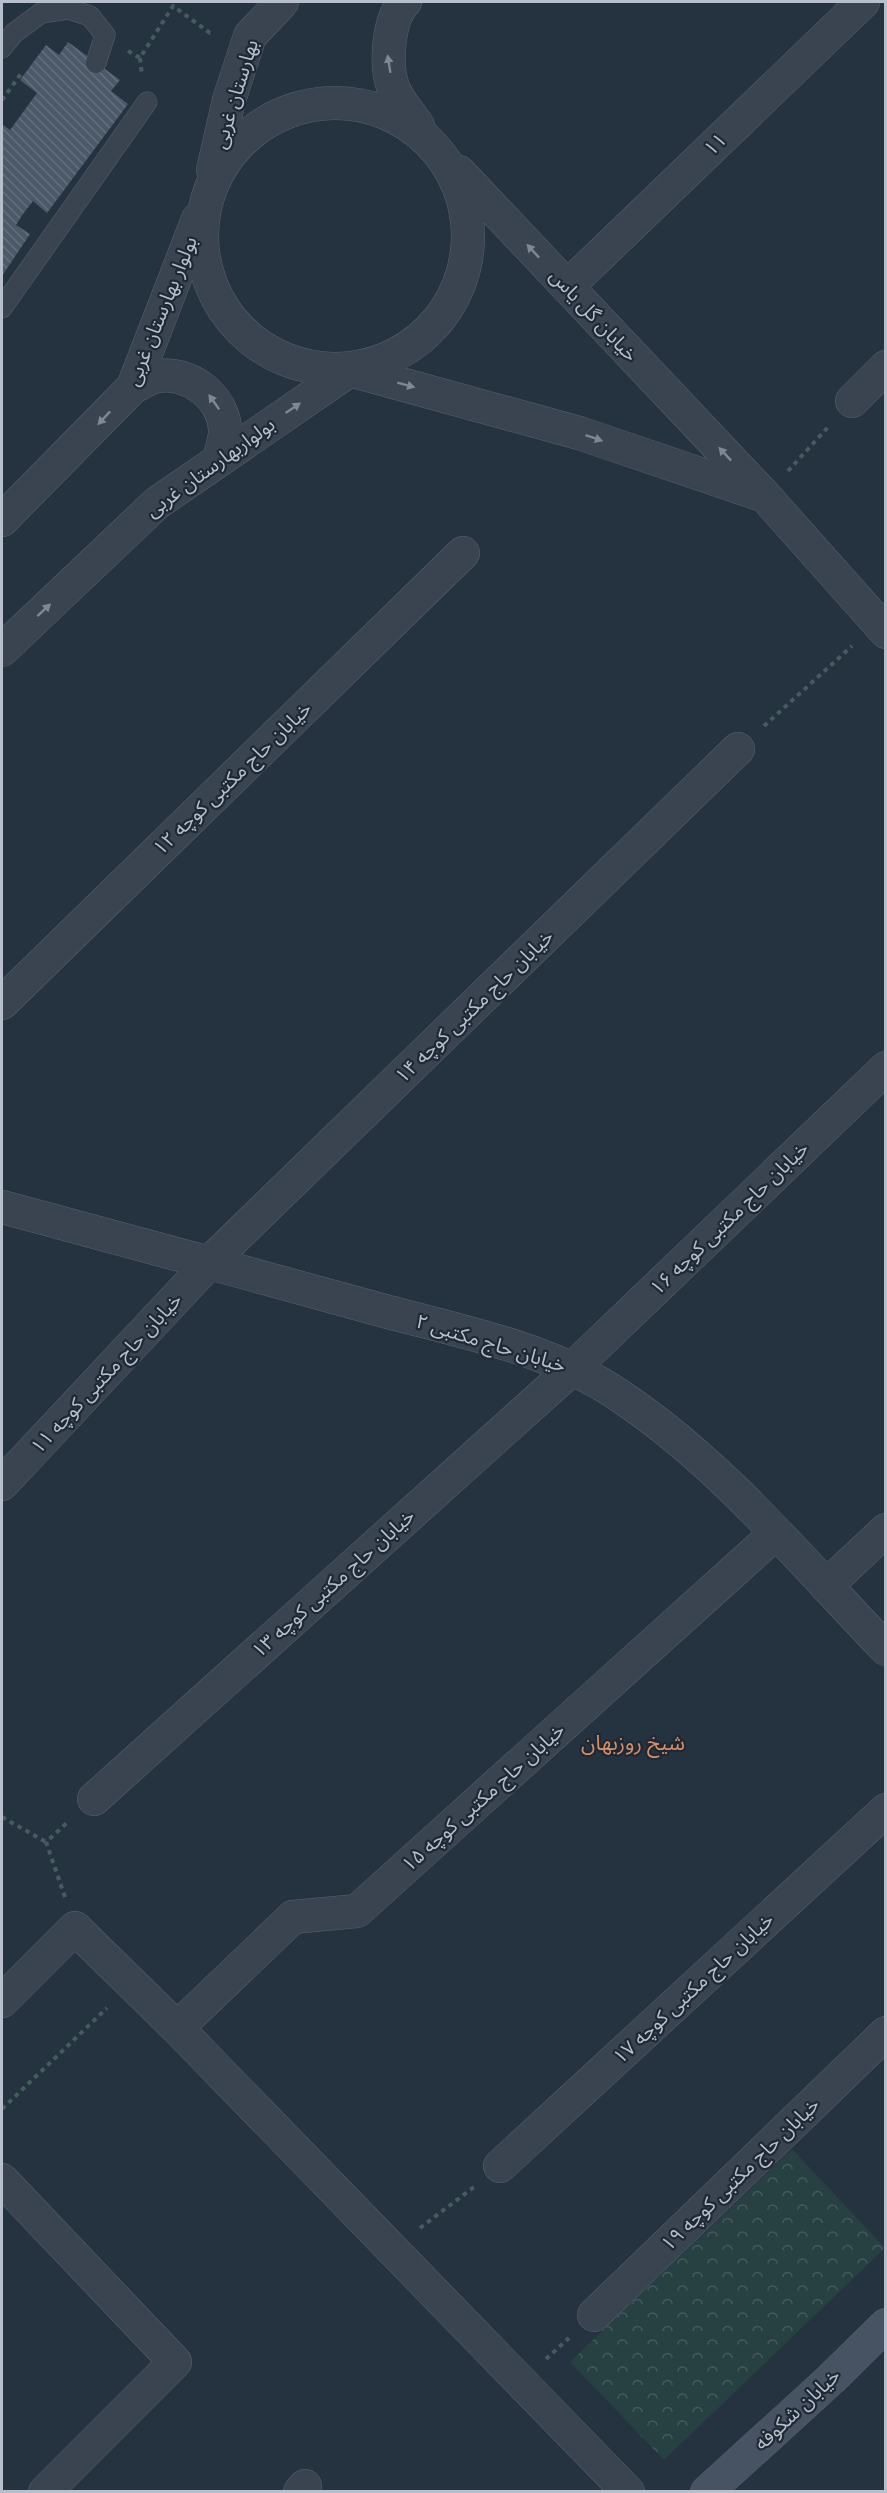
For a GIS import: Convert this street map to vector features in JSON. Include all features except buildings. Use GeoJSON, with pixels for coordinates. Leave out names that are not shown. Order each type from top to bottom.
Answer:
{"type":"FeatureCollection","features":[{"type":"Feature","properties":{"kind":"main road","name":"خیابان شکوفه"},"geometry":{"type":"LineString","coordinates":[[707,2492],[831,2379],[885,2325]]}},
{"type":"Feature","properties":{"kind":"street","name":"بهارستان غربی"},"geometry":{"type":"LineString","coordinates":[[207,196],[230,100],[250,36],[282,2]]}},
{"type":"Feature","properties":{"kind":"street"},"geometry":{"type":"LineString","coordinates":[[405,2],[398,8],[387,53],[393,88],[423,134],[451,168],[467,209],[468,254],[455,296],[429,332],[393,358],[350,370],[306,368],[265,351],[231,322],[209,284],[201,240],[207,196],[226,157],[258,125],[298,106],[342,101],[386,111],[423,134]]}},
{"type":"Feature","properties":{"kind":"street","name":"۱۱"},"geometry":{"type":"LineString","coordinates":[[567,287],[863,2]]}},
{"type":"Feature","properties":{"kind":"street","name":"خیابان گل یاس"},"geometry":{"type":"LineString","coordinates":[[423,134],[765,496],[881,628]]}},
{"type":"Feature","properties":{"kind":"street","name":"بولوار بهارستان غربی"},"geometry":{"type":"LineString","coordinates":[[2,520],[133,387],[207,196]]}},
{"type":"Feature","properties":{"kind":"street"},"geometry":{"type":"LineString","coordinates":[[852,401],[885,367]]}},
{"type":"Feature","properties":{"kind":"street","name":"خیابان گل یاس"},"geometry":{"type":"LineString","coordinates":[[350,370],[579,433],[765,496]]}},
{"type":"Feature","properties":{"kind":"street","name":"بولواربهارستان غربی"},"geometry":{"type":"LineString","coordinates":[[2,650],[157,503],[220,457],[350,370]]}},
{"type":"Feature","properties":{"kind":"street"},"geometry":{"type":"LineString","coordinates":[[133,387],[155,377],[181,377],[203,388],[219,408],[225,433],[220,457]]}},
{"type":"Feature","properties":{"kind":"street","name":"خیابان حاج مکتبی کوچه ۱۲"},"geometry":{"type":"LineString","coordinates":[[2,1003],[463,554]]}},
{"type":"Feature","properties":{"kind":"street","name":"خیابان حاج مکتبی کوچه ۱۴"},"geometry":{"type":"LineString","coordinates":[[210,1262],[738,749]]}},
{"type":"Feature","properties":{"kind":"street","name":"خیابان حاج مکتبی کوچه ۱۶"},"geometry":{"type":"LineString","coordinates":[[573,1368],[885,1068]]}},
{"type":"Feature","properties":{"kind":"street","name":"خیابان حاج مکتبی ۲"},"geometry":{"type":"LineString","coordinates":[[2,1207],[507,1345],[573,1368],[620,1396],[716,1471],[885,1649]]}},
{"type":"Feature","properties":{"kind":"street","name":"خیابان حاج مکتبی کوچه ۱۱"},"geometry":{"type":"LineString","coordinates":[[2,1484],[210,1262]]}},
{"type":"Feature","properties":{"kind":"street","name":"خیابان حاج مکتبی کوچه ۱۳"},"geometry":{"type":"LineString","coordinates":[[94,1799],[573,1368]]}},
{"type":"Feature","properties":{"kind":"street"},"geometry":{"type":"LineString","coordinates":[[826,1586],[885,1530]]}},
{"type":"Feature","properties":{"kind":"street","name":"خیابان حاج مکتبی کوچه ۱۵"},"geometry":{"type":"LineString","coordinates":[[177,2028],[293,1917],[357,1911],[776,1533]]}},
{"type":"Feature","properties":{"kind":"street","name":"خیابان حاج مکتبی کوچه ۱۷"},"geometry":{"type":"LineString","coordinates":[[500,2166],[885,1810]]}},
{"type":"Feature","properties":{"kind":"street"},"geometry":{"type":"LineString","coordinates":[[2,2001],[75,1928],[177,2028],[628,2492]]}},
{"type":"Feature","properties":{"kind":"street","name":"خیابان حاج مکتبی کوچه ۱۹"},"geometry":{"type":"LineString","coordinates":[[594,2315],[885,2033]]}},
{"type":"Feature","properties":{"kind":"street"},"geometry":{"type":"LineString","coordinates":[[2,2180],[175,2362],[45,2492]]}},
{"type":"Feature","properties":{"kind":"lane"},"geometry":{"type":"LineString","coordinates":[[2,48],[14,33],[41,13],[68,9],[90,16],[105,35],[96,63]]}},
{"type":"Feature","properties":{"kind":"lane"},"geometry":{"type":"LineString","coordinates":[[2,308],[147,102]]}},
{"type":"Feature","properties":{"kind":"path"},"geometry":{"type":"LineString","coordinates":[[125,49],[140,58],[173,6],[210,33]]}},
{"type":"Feature","properties":{"kind":"path"},"geometry":{"type":"LineString","coordinates":[[2,100],[27,65]]}},
{"type":"Feature","properties":{"kind":"path"},"geometry":{"type":"LineString","coordinates":[[765,496],[852,401]]}},
{"type":"Feature","properties":{"kind":"path"},"geometry":{"type":"LineString","coordinates":[[738,749],[881,628]]}},
{"type":"Feature","properties":{"kind":"path"},"geometry":{"type":"LineString","coordinates":[[46,1842],[94,1799]]}},
{"type":"Feature","properties":{"kind":"path"},"geometry":{"type":"LineString","coordinates":[[2,1817],[46,1842],[75,1928]]}},
{"type":"Feature","properties":{"kind":"path"},"geometry":{"type":"LineString","coordinates":[[2,2109],[132,1984]]}},
{"type":"Feature","properties":{"kind":"path"},"geometry":{"type":"LineString","coordinates":[[393,2249],[500,2166]]}},
{"type":"Feature","properties":{"kind":"path"},"geometry":{"type":"LineString","coordinates":[[521,2382],[594,2315]]}},
{"type":"Feature","properties":{"kind":"green space"},"geometry":{"type":"Polygon","coordinates":[[[792,2149],[885,2248],[664,2460],[570,2362],[792,2149]]]}},
{"type":"Feature","properties":{"kind":"district","name":"شیخ روزبهان"},"geometry":{"type":"Point","coordinates":[633,1743]}}]}
